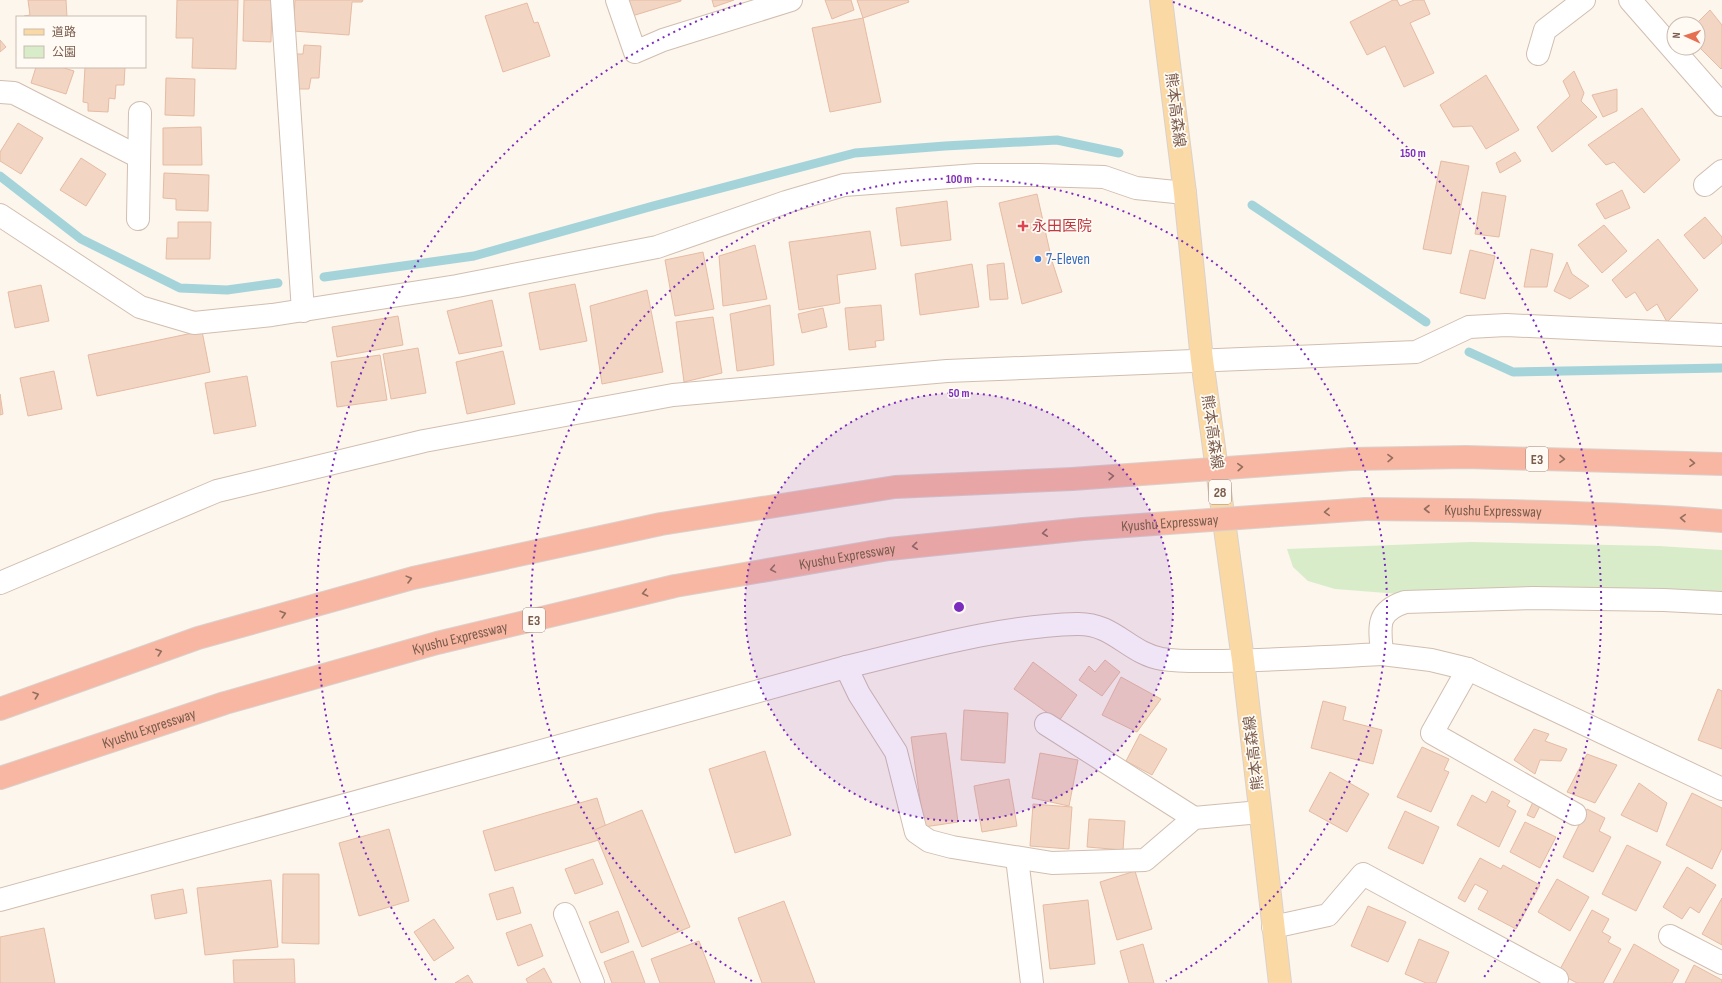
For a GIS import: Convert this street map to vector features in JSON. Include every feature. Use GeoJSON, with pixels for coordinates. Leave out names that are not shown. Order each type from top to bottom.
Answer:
{"type":"FeatureCollection","features":[{"type":"Feature","properties":{"kind":"highway","name":"E3"},"geometry":{"type":"LineString","coordinates":[[0,709],[198,638],[413,578],[661,524],[895,487],[1072,479],[1351,459],[1466,457],[1722,464]]}},
{"type":"Feature","properties":{"kind":"highway","name":"Kyushu Expressway"},"geometry":{"type":"LineString","coordinates":[[0,778],[240,698],[437,643],[674,586],[889,549],[1083,529],[1366,509],[1491,510],[1671,517],[1722,521]]}},
{"type":"Feature","properties":{"kind":"main road","name":"熊本高森線"},"geometry":{"type":"LineString","coordinates":[[1161,0],[1185,193],[1202,360],[1243,660],[1280,983]]}},
{"type":"Feature","properties":{"kind":"street"},"geometry":{"type":"LineString","coordinates":[[282,0],[303,310]]}},
{"type":"Feature","properties":{"kind":"street"},"geometry":{"type":"LineString","coordinates":[[617,0],[634,52],[663,40],[791,0]]}},
{"type":"Feature","properties":{"kind":"street"},"geometry":{"type":"LineString","coordinates":[[1538,54],[1545,30],[1584,0]]}},
{"type":"Feature","properties":{"kind":"street"},"geometry":{"type":"LineString","coordinates":[[1630,0],[1722,105]]}},
{"type":"Feature","properties":{"kind":"street"},"geometry":{"type":"LineString","coordinates":[[0,92],[14,93],[139,157]]}},
{"type":"Feature","properties":{"kind":"street"},"geometry":{"type":"LineString","coordinates":[[138,219],[140,113]]}},
{"type":"Feature","properties":{"kind":"street"},"geometry":{"type":"LineString","coordinates":[[1705,185],[1722,170]]}},
{"type":"Feature","properties":{"kind":"street"},"geometry":{"type":"LineString","coordinates":[[0,215],[140,307],[194,323],[303,310],[457,286],[657,247],[786,202],[844,185],[977,175],[1038,175],[1104,177],[1136,188],[1185,193]]}},
{"type":"Feature","properties":{"kind":"street"},"geometry":{"type":"LineString","coordinates":[[0,583],[217,491],[424,440],[673,395],[947,371],[1416,352],[1469,327],[1506,325],[1722,335]]}},
{"type":"Feature","properties":{"kind":"street"},"geometry":{"type":"LineString","coordinates":[[1382,654],[1380,627],[1384,615],[1391,606],[1405,602],[1533,598],[1664,600],[1722,603]]}},
{"type":"Feature","properties":{"kind":"street"},"geometry":{"type":"LineString","coordinates":[[0,900],[846,667],[958,640],[1006,631],[1078,624],[1107,630],[1119,637],[1132,648],[1147,656],[1179,661],[1243,660],[1382,654],[1431,660],[1468,669],[1722,789]]}},
{"type":"Feature","properties":{"kind":"street"},"geometry":{"type":"LineString","coordinates":[[846,667],[859,694],[896,752],[916,832],[929,841],[952,847],[1052,863],[1145,860],[1194,818],[1260,812]]}},
{"type":"Feature","properties":{"kind":"street"},"geometry":{"type":"LineString","coordinates":[[1468,669],[1432,733],[1575,814]]}},
{"type":"Feature","properties":{"kind":"street"},"geometry":{"type":"LineString","coordinates":[[1046,724],[1194,818]]}},
{"type":"Feature","properties":{"kind":"street"},"geometry":{"type":"LineString","coordinates":[[1017,858],[1032,983]]}},
{"type":"Feature","properties":{"kind":"street"},"geometry":{"type":"LineString","coordinates":[[1273,927],[1328,916],[1363,874],[1557,979],[1555,983]]}},
{"type":"Feature","properties":{"kind":"street"},"geometry":{"type":"LineString","coordinates":[[565,914],[593,983]]}},
{"type":"Feature","properties":{"kind":"street"},"geometry":{"type":"LineString","coordinates":[[1670,936],[1722,963]]}},
{"type":"Feature","properties":{"kind":"green space"},"geometry":{"type":"Polygon","coordinates":[[[1471,542],[1659,546],[1722,550],[1722,598],[1412,595],[1335,589],[1308,581],[1293,567],[1287,549],[1471,542]]]}},
{"type":"Feature","properties":{"kind":"building"},"geometry":{"type":"Polygon","coordinates":[[[28,0],[66,0],[67,16],[24,16],[30,15],[28,0]]]}},
{"type":"Feature","properties":{"kind":"building"},"geometry":{"type":"Polygon","coordinates":[[[177,0],[238,0],[236,69],[192,68],[193,38],[176,38],[177,0]]]}},
{"type":"Feature","properties":{"kind":"building"},"geometry":{"type":"Polygon","coordinates":[[[244,0],[272,0],[271,42],[243,41],[244,0]]]}},
{"type":"Feature","properties":{"kind":"building"},"geometry":{"type":"Polygon","coordinates":[[[295,0],[363,0],[362,2],[352,2],[349,35],[293,31],[295,0]]]}},
{"type":"Feature","properties":{"kind":"building"},"geometry":{"type":"Polygon","coordinates":[[[627,0],[681,0],[681,1],[632,16],[627,0]]]}},
{"type":"Feature","properties":{"kind":"building"},"geometry":{"type":"Polygon","coordinates":[[[712,0],[734,0],[714,7],[712,0]]]}},
{"type":"Feature","properties":{"kind":"building"},"geometry":{"type":"Polygon","coordinates":[[[825,0],[851,0],[854,10],[832,19],[825,0]]]}},
{"type":"Feature","properties":{"kind":"building"},"geometry":{"type":"Polygon","coordinates":[[[857,0],[908,0],[909,2],[863,18],[857,0]]]}},
{"type":"Feature","properties":{"kind":"building"},"geometry":{"type":"Polygon","coordinates":[[[1393,0],[1397,0],[1400,6],[1414,0],[1424,0],[1430,14],[1410,23],[1434,73],[1404,87],[1385,46],[1367,55],[1350,22],[1393,0]]]}},
{"type":"Feature","properties":{"kind":"building"},"geometry":{"type":"Polygon","coordinates":[[[527,3],[534,23],[538,22],[550,56],[503,72],[485,16],[527,3]]]}},
{"type":"Feature","properties":{"kind":"building"},"geometry":{"type":"Polygon","coordinates":[[[1710,10],[1722,25],[1721,69],[1706,54],[1706,16],[1704,16],[1710,10]]]}},
{"type":"Feature","properties":{"kind":"building"},"geometry":{"type":"Polygon","coordinates":[[[863,18],[881,102],[830,112],[812,28],[863,18]]]}},
{"type":"Feature","properties":{"kind":"building"},"geometry":{"type":"Polygon","coordinates":[[[0,40],[6,47],[0,52],[0,40]]]}},
{"type":"Feature","properties":{"kind":"building"},"geometry":{"type":"Polygon","coordinates":[[[304,45],[321,46],[319,78],[311,78],[309,89],[297,89],[294,54],[303,54],[304,45]]]}},
{"type":"Feature","properties":{"kind":"building"},"geometry":{"type":"Polygon","coordinates":[[[36,68],[64,68],[74,71],[66,94],[31,83],[36,68]]]}},
{"type":"Feature","properties":{"kind":"building"},"geometry":{"type":"Polygon","coordinates":[[[85,68],[125,68],[124,85],[116,85],[115,99],[109,98],[108,112],[88,111],[88,103],[83,102],[85,68]]]}},
{"type":"Feature","properties":{"kind":"building"},"geometry":{"type":"Polygon","coordinates":[[[1574,71],[1584,93],[1581,101],[1597,117],[1552,152],[1537,127],[1570,96],[1563,81],[1574,71]]]}},
{"type":"Feature","properties":{"kind":"building"},"geometry":{"type":"Polygon","coordinates":[[[1486,75],[1519,130],[1486,149],[1472,126],[1453,127],[1440,105],[1486,75]]]}},
{"type":"Feature","properties":{"kind":"building"},"geometry":{"type":"Polygon","coordinates":[[[166,78],[195,79],[194,116],[165,115],[166,78]]]}},
{"type":"Feature","properties":{"kind":"building"},"geometry":{"type":"Polygon","coordinates":[[[1617,89],[1617,111],[1603,117],[1592,95],[1617,89]]]}},
{"type":"Feature","properties":{"kind":"building"},"geometry":{"type":"Polygon","coordinates":[[[1642,108],[1680,160],[1644,193],[1614,162],[1606,165],[1588,145],[1642,108]]]}},
{"type":"Feature","properties":{"kind":"building"},"geometry":{"type":"Polygon","coordinates":[[[18,123],[43,138],[21,174],[0,161],[0,152],[18,123]]]}},
{"type":"Feature","properties":{"kind":"building"},"geometry":{"type":"Polygon","coordinates":[[[201,127],[202,165],[163,165],[163,128],[201,127]]]}},
{"type":"Feature","properties":{"kind":"building"},"geometry":{"type":"Polygon","coordinates":[[[1515,152],[1521,161],[1500,173],[1496,163],[1515,152]]]}},
{"type":"Feature","properties":{"kind":"building"},"geometry":{"type":"Polygon","coordinates":[[[81,158],[106,174],[86,206],[60,190],[81,158]]]}},
{"type":"Feature","properties":{"kind":"building"},"geometry":{"type":"Polygon","coordinates":[[[1441,161],[1469,166],[1451,254],[1423,249],[1441,161]]]}},
{"type":"Feature","properties":{"kind":"building"},"geometry":{"type":"Polygon","coordinates":[[[164,173],[209,175],[208,211],[176,210],[176,199],[163,198],[164,173]]]}},
{"type":"Feature","properties":{"kind":"building"},"geometry":{"type":"Polygon","coordinates":[[[1622,190],[1630,208],[1605,219],[1596,204],[1622,190]]]}},
{"type":"Feature","properties":{"kind":"building"},"geometry":{"type":"Polygon","coordinates":[[[1482,192],[1506,196],[1499,237],[1475,234],[1482,192]]]}},
{"type":"Feature","properties":{"kind":"building"},"geometry":{"type":"Polygon","coordinates":[[[1037,194],[1052,261],[1062,292],[1022,304],[999,203],[1037,194]]]}},
{"type":"Feature","properties":{"kind":"building"},"geometry":{"type":"Polygon","coordinates":[[[947,201],[951,240],[901,246],[896,208],[947,201]]]}},
{"type":"Feature","properties":{"kind":"building"},"geometry":{"type":"Polygon","coordinates":[[[1705,217],[1722,237],[1722,243],[1704,259],[1684,235],[1705,217]]]}},
{"type":"Feature","properties":{"kind":"building"},"geometry":{"type":"Polygon","coordinates":[[[178,222],[211,222],[210,259],[166,259],[167,238],[178,238],[178,222]]]}},
{"type":"Feature","properties":{"kind":"building"},"geometry":{"type":"Polygon","coordinates":[[[1604,225],[1627,251],[1602,273],[1578,245],[1604,225]]]}},
{"type":"Feature","properties":{"kind":"building"},"geometry":{"type":"Polygon","coordinates":[[[870,231],[876,269],[837,275],[840,303],[799,310],[789,242],[870,231]]]}},
{"type":"Feature","properties":{"kind":"building"},"geometry":{"type":"Polygon","coordinates":[[[1658,239],[1698,290],[1667,322],[1657,304],[1647,311],[1635,292],[1626,298],[1612,280],[1658,239]]]}},
{"type":"Feature","properties":{"kind":"building"},"geometry":{"type":"Polygon","coordinates":[[[755,245],[767,299],[723,306],[719,256],[755,245]]]}},
{"type":"Feature","properties":{"kind":"building"},"geometry":{"type":"Polygon","coordinates":[[[1531,249],[1553,254],[1547,287],[1524,287],[1531,249]]]}},
{"type":"Feature","properties":{"kind":"building"},"geometry":{"type":"Polygon","coordinates":[[[1470,250],[1495,256],[1485,299],[1460,293],[1470,250]]]}},
{"type":"Feature","properties":{"kind":"building"},"geometry":{"type":"Polygon","coordinates":[[[703,252],[714,309],[675,316],[665,260],[703,252]]]}},
{"type":"Feature","properties":{"kind":"building"},"geometry":{"type":"Polygon","coordinates":[[[1567,262],[1572,274],[1589,286],[1570,299],[1554,291],[1567,262]]]}},
{"type":"Feature","properties":{"kind":"building"},"geometry":{"type":"Polygon","coordinates":[[[1004,263],[1008,299],[990,300],[987,265],[1004,263]]]}},
{"type":"Feature","properties":{"kind":"building"},"geometry":{"type":"Polygon","coordinates":[[[972,264],[979,307],[920,315],[915,274],[972,264]]]}},
{"type":"Feature","properties":{"kind":"building"},"geometry":{"type":"Polygon","coordinates":[[[575,284],[587,341],[540,350],[529,293],[575,284]]]}},
{"type":"Feature","properties":{"kind":"building"},"geometry":{"type":"Polygon","coordinates":[[[41,285],[49,321],[15,328],[8,292],[41,285]]]}},
{"type":"Feature","properties":{"kind":"building"},"geometry":{"type":"Polygon","coordinates":[[[647,290],[663,372],[602,384],[590,306],[647,290]]]}},
{"type":"Feature","properties":{"kind":"building"},"geometry":{"type":"Polygon","coordinates":[[[492,300],[502,346],[459,354],[447,311],[492,300]]]}},
{"type":"Feature","properties":{"kind":"building"},"geometry":{"type":"Polygon","coordinates":[[[770,305],[774,365],[737,371],[730,314],[770,305]]]}},
{"type":"Feature","properties":{"kind":"building"},"geometry":{"type":"Polygon","coordinates":[[[881,305],[884,340],[875,341],[876,347],[849,350],[845,308],[881,305]]]}},
{"type":"Feature","properties":{"kind":"building"},"geometry":{"type":"Polygon","coordinates":[[[823,308],[827,327],[802,333],[798,314],[823,308]]]}},
{"type":"Feature","properties":{"kind":"building"},"geometry":{"type":"Polygon","coordinates":[[[398,316],[403,345],[337,357],[332,327],[398,316]]]}},
{"type":"Feature","properties":{"kind":"building"},"geometry":{"type":"Polygon","coordinates":[[[713,317],[722,373],[684,382],[676,322],[713,317]]]}},
{"type":"Feature","properties":{"kind":"building"},"geometry":{"type":"Polygon","coordinates":[[[202,331],[210,372],[97,396],[88,355],[202,331]]]}},
{"type":"Feature","properties":{"kind":"building"},"geometry":{"type":"Polygon","coordinates":[[[418,348],[426,393],[391,399],[383,354],[418,348]]]}},
{"type":"Feature","properties":{"kind":"building"},"geometry":{"type":"Polygon","coordinates":[[[503,351],[515,404],[467,414],[456,362],[503,351]]]}},
{"type":"Feature","properties":{"kind":"building"},"geometry":{"type":"Polygon","coordinates":[[[380,355],[387,400],[337,407],[331,362],[380,355]]]}},
{"type":"Feature","properties":{"kind":"building"},"geometry":{"type":"Polygon","coordinates":[[[54,371],[62,409],[28,416],[20,378],[54,371]]]}},
{"type":"Feature","properties":{"kind":"building"},"geometry":{"type":"Polygon","coordinates":[[[247,376],[256,426],[214,434],[205,383],[247,376]]]}},
{"type":"Feature","properties":{"kind":"building"},"geometry":{"type":"Polygon","coordinates":[[[0,394],[3,414],[0,415],[0,394]]]}},
{"type":"Feature","properties":{"kind":"building"},"geometry":{"type":"Polygon","coordinates":[[[1105,660],[1120,672],[1102,696],[1079,680],[1089,666],[1095,672],[1105,660]]]}},
{"type":"Feature","properties":{"kind":"building"},"geometry":{"type":"Polygon","coordinates":[[[1033,662],[1077,695],[1059,721],[1014,689],[1033,662]]]}},
{"type":"Feature","properties":{"kind":"building"},"geometry":{"type":"Polygon","coordinates":[[[1121,677],[1161,699],[1137,732],[1102,715],[1121,677]]]}},
{"type":"Feature","properties":{"kind":"building"},"geometry":{"type":"Polygon","coordinates":[[[1718,689],[1722,691],[1722,749],[1698,740],[1718,689]]]}},
{"type":"Feature","properties":{"kind":"building"},"geometry":{"type":"Polygon","coordinates":[[[1323,701],[1346,707],[1343,720],[1382,730],[1373,764],[1311,748],[1323,701]]]}},
{"type":"Feature","properties":{"kind":"building"},"geometry":{"type":"Polygon","coordinates":[[[964,710],[1008,713],[1005,763],[961,760],[964,710]]]}},
{"type":"Feature","properties":{"kind":"building"},"geometry":{"type":"Polygon","coordinates":[[[1534,729],[1549,734],[1545,741],[1567,749],[1561,761],[1540,760],[1535,774],[1514,760],[1534,729]]]}},
{"type":"Feature","properties":{"kind":"building"},"geometry":{"type":"Polygon","coordinates":[[[946,733],[958,822],[924,827],[911,737],[946,733]]]}},
{"type":"Feature","properties":{"kind":"building"},"geometry":{"type":"Polygon","coordinates":[[[1140,734],[1167,749],[1152,775],[1126,761],[1140,734]]]}},
{"type":"Feature","properties":{"kind":"building"},"geometry":{"type":"Polygon","coordinates":[[[1422,747],[1449,759],[1444,770],[1449,772],[1431,812],[1397,797],[1422,747]]]}},
{"type":"Feature","properties":{"kind":"building"},"geometry":{"type":"Polygon","coordinates":[[[765,751],[791,835],[735,853],[709,769],[765,751]]]}},
{"type":"Feature","properties":{"kind":"building"},"geometry":{"type":"Polygon","coordinates":[[[1040,753],[1078,760],[1069,806],[1032,798],[1040,753]]]}},
{"type":"Feature","properties":{"kind":"building"},"geometry":{"type":"Polygon","coordinates":[[[1587,754],[1617,765],[1595,803],[1567,792],[1587,754]]]}},
{"type":"Feature","properties":{"kind":"building"},"geometry":{"type":"Polygon","coordinates":[[[1330,772],[1369,794],[1347,832],[1309,811],[1330,772]]]}},
{"type":"Feature","properties":{"kind":"building"},"geometry":{"type":"Polygon","coordinates":[[[1009,779],[1017,826],[982,832],[974,786],[1009,779]]]}},
{"type":"Feature","properties":{"kind":"building"},"geometry":{"type":"Polygon","coordinates":[[[1639,783],[1667,803],[1657,832],[1621,815],[1639,783]]]}},
{"type":"Feature","properties":{"kind":"building"},"geometry":{"type":"Polygon","coordinates":[[[1492,791],[1510,801],[1507,806],[1516,811],[1499,847],[1457,825],[1472,795],[1486,803],[1492,791]]]}},
{"type":"Feature","properties":{"kind":"building"},"geometry":{"type":"Polygon","coordinates":[[[1692,793],[1722,808],[1722,848],[1712,869],[1666,845],[1692,793]]]}},
{"type":"Feature","properties":{"kind":"building"},"geometry":{"type":"Polygon","coordinates":[[[597,798],[609,837],[495,871],[483,831],[597,798]]]}},
{"type":"Feature","properties":{"kind":"building"},"geometry":{"type":"Polygon","coordinates":[[[1533,802],[1540,806],[1534,818],[1527,815],[1533,802]]]}},
{"type":"Feature","properties":{"kind":"building"},"geometry":{"type":"Polygon","coordinates":[[[1033,804],[1072,807],[1069,849],[1030,846],[1033,804]]]}},
{"type":"Feature","properties":{"kind":"building"},"geometry":{"type":"Polygon","coordinates":[[[1587,809],[1605,818],[1599,831],[1611,837],[1593,872],[1563,857],[1587,809]]]}},
{"type":"Feature","properties":{"kind":"building"},"geometry":{"type":"Polygon","coordinates":[[[642,810],[690,927],[642,947],[594,830],[642,810]]]}},
{"type":"Feature","properties":{"kind":"building"},"geometry":{"type":"Polygon","coordinates":[[[1405,811],[1439,827],[1423,864],[1388,848],[1405,811]]]}},
{"type":"Feature","properties":{"kind":"building"},"geometry":{"type":"Polygon","coordinates":[[[1089,819],[1125,821],[1123,850],[1087,847],[1089,819]]]}},
{"type":"Feature","properties":{"kind":"building"},"geometry":{"type":"Polygon","coordinates":[[[1525,822],[1556,837],[1540,868],[1510,852],[1525,822]]]}},
{"type":"Feature","properties":{"kind":"building"},"geometry":{"type":"Polygon","coordinates":[[[389,829],[409,901],[359,916],[339,843],[389,829]]]}},
{"type":"Feature","properties":{"kind":"building"},"geometry":{"type":"Polygon","coordinates":[[[1627,845],[1661,862],[1636,911],[1602,894],[1627,845]]]}},
{"type":"Feature","properties":{"kind":"building"},"geometry":{"type":"Polygon","coordinates":[[[1480,858],[1501,869],[1503,865],[1540,885],[1516,929],[1478,909],[1488,891],[1475,884],[1465,902],[1458,898],[1480,858]]]}},
{"type":"Feature","properties":{"kind":"building"},"geometry":{"type":"Polygon","coordinates":[[[593,859],[603,884],[575,894],[565,869],[593,859]]]}},
{"type":"Feature","properties":{"kind":"building"},"geometry":{"type":"Polygon","coordinates":[[[1687,867],[1716,885],[1699,913],[1690,907],[1682,919],[1663,907],[1687,867]]]}},
{"type":"Feature","properties":{"kind":"building"},"geometry":{"type":"Polygon","coordinates":[[[1135,871],[1152,929],[1117,940],[1100,882],[1135,871]]]}},
{"type":"Feature","properties":{"kind":"building"},"geometry":{"type":"Polygon","coordinates":[[[283,874],[319,874],[319,944],[282,943],[283,874]]]}},
{"type":"Feature","properties":{"kind":"building"},"geometry":{"type":"Polygon","coordinates":[[[1557,879],[1589,897],[1570,931],[1538,912],[1557,879]]]}},
{"type":"Feature","properties":{"kind":"building"},"geometry":{"type":"Polygon","coordinates":[[[271,880],[278,947],[205,955],[197,888],[271,880]]]}},
{"type":"Feature","properties":{"kind":"building"},"geometry":{"type":"Polygon","coordinates":[[[513,887],[521,913],[497,920],[489,894],[513,887]]]}},
{"type":"Feature","properties":{"kind":"building"},"geometry":{"type":"Polygon","coordinates":[[[183,889],[187,913],[155,919],[151,895],[183,889]]]}},
{"type":"Feature","properties":{"kind":"building"},"geometry":{"type":"Polygon","coordinates":[[[1722,898],[1722,945],[1702,934],[1722,898]]]}},
{"type":"Feature","properties":{"kind":"building"},"geometry":{"type":"Polygon","coordinates":[[[1088,900],[1095,964],[1050,969],[1043,905],[1088,900]]]}},
{"type":"Feature","properties":{"kind":"building"},"geometry":{"type":"Polygon","coordinates":[[[784,901],[815,983],[762,983],[738,918],[784,901]]]}},
{"type":"Feature","properties":{"kind":"building"},"geometry":{"type":"Polygon","coordinates":[[[1368,906],[1406,922],[1388,962],[1351,946],[1368,906]]]}},
{"type":"Feature","properties":{"kind":"building"},"geometry":{"type":"Polygon","coordinates":[[[1592,910],[1609,919],[1602,932],[1611,937],[1608,942],[1621,949],[1603,983],[1577,983],[1558,973],[1592,910]]]}},
{"type":"Feature","properties":{"kind":"building"},"geometry":{"type":"Polygon","coordinates":[[[618,911],[629,942],[601,953],[589,922],[618,911]]]}},
{"type":"Feature","properties":{"kind":"building"},"geometry":{"type":"Polygon","coordinates":[[[434,919],[454,948],[434,961],[414,932],[434,919]]]}},
{"type":"Feature","properties":{"kind":"building"},"geometry":{"type":"Polygon","coordinates":[[[531,924],[543,956],[518,966],[506,933],[531,924]]]}},
{"type":"Feature","properties":{"kind":"building"},"geometry":{"type":"Polygon","coordinates":[[[44,928],[55,983],[0,983],[0,937],[44,928]]]}},
{"type":"Feature","properties":{"kind":"building"},"geometry":{"type":"Polygon","coordinates":[[[1419,939],[1449,952],[1436,983],[1426,983],[1405,974],[1419,939]]]}},
{"type":"Feature","properties":{"kind":"building"},"geometry":{"type":"Polygon","coordinates":[[[699,941],[715,983],[660,983],[651,959],[699,941]]]}},
{"type":"Feature","properties":{"kind":"building"},"geometry":{"type":"Polygon","coordinates":[[[1143,944],[1154,983],[1129,983],[1120,951],[1143,944]]]}},
{"type":"Feature","properties":{"kind":"building"},"geometry":{"type":"Polygon","coordinates":[[[1634,944],[1679,970],[1672,983],[1613,983],[1634,944]]]}},
{"type":"Feature","properties":{"kind":"building"},"geometry":{"type":"Polygon","coordinates":[[[633,951],[645,983],[612,983],[604,962],[633,951]]]}},
{"type":"Feature","properties":{"kind":"building"},"geometry":{"type":"Polygon","coordinates":[[[294,959],[295,983],[234,983],[233,960],[294,959]]]}},
{"type":"Feature","properties":{"kind":"building"},"geometry":{"type":"Polygon","coordinates":[[[1694,965],[1722,980],[1722,983],[1685,983],[1694,965]]]}},
{"type":"Feature","properties":{"kind":"building"},"geometry":{"type":"Polygon","coordinates":[[[544,968],[552,983],[528,983],[526,979],[544,968]]]}},
{"type":"Feature","properties":{"kind":"building"},"geometry":{"type":"Polygon","coordinates":[[[468,975],[473,983],[455,983],[468,975]]]}},
{"type":"Feature","properties":{"kind":"waterway"},"geometry":{"type":"LineString","coordinates":[[324,277],[474,256],[653,206],[855,153],[945,146],[1057,140],[1119,153]]}},
{"type":"Feature","properties":{"kind":"waterway"},"geometry":{"type":"LineString","coordinates":[[0,176],[81,239],[180,288],[227,290],[278,283]]}},
{"type":"Feature","properties":{"kind":"waterway"},"geometry":{"type":"LineString","coordinates":[[1252,205],[1426,322]]}},
{"type":"Feature","properties":{"kind":"waterway"},"geometry":{"type":"LineString","coordinates":[[1469,352],[1513,372],[1722,368]]}},
{"type":"Feature","properties":{"kind":"place","name":"永田医院"},"geometry":{"type":"Point","coordinates":[1023,226]}},
{"type":"Feature","properties":{"kind":"place","name":"7-Eleven"},"geometry":{"type":"Point","coordinates":[1038,259]}}]}
